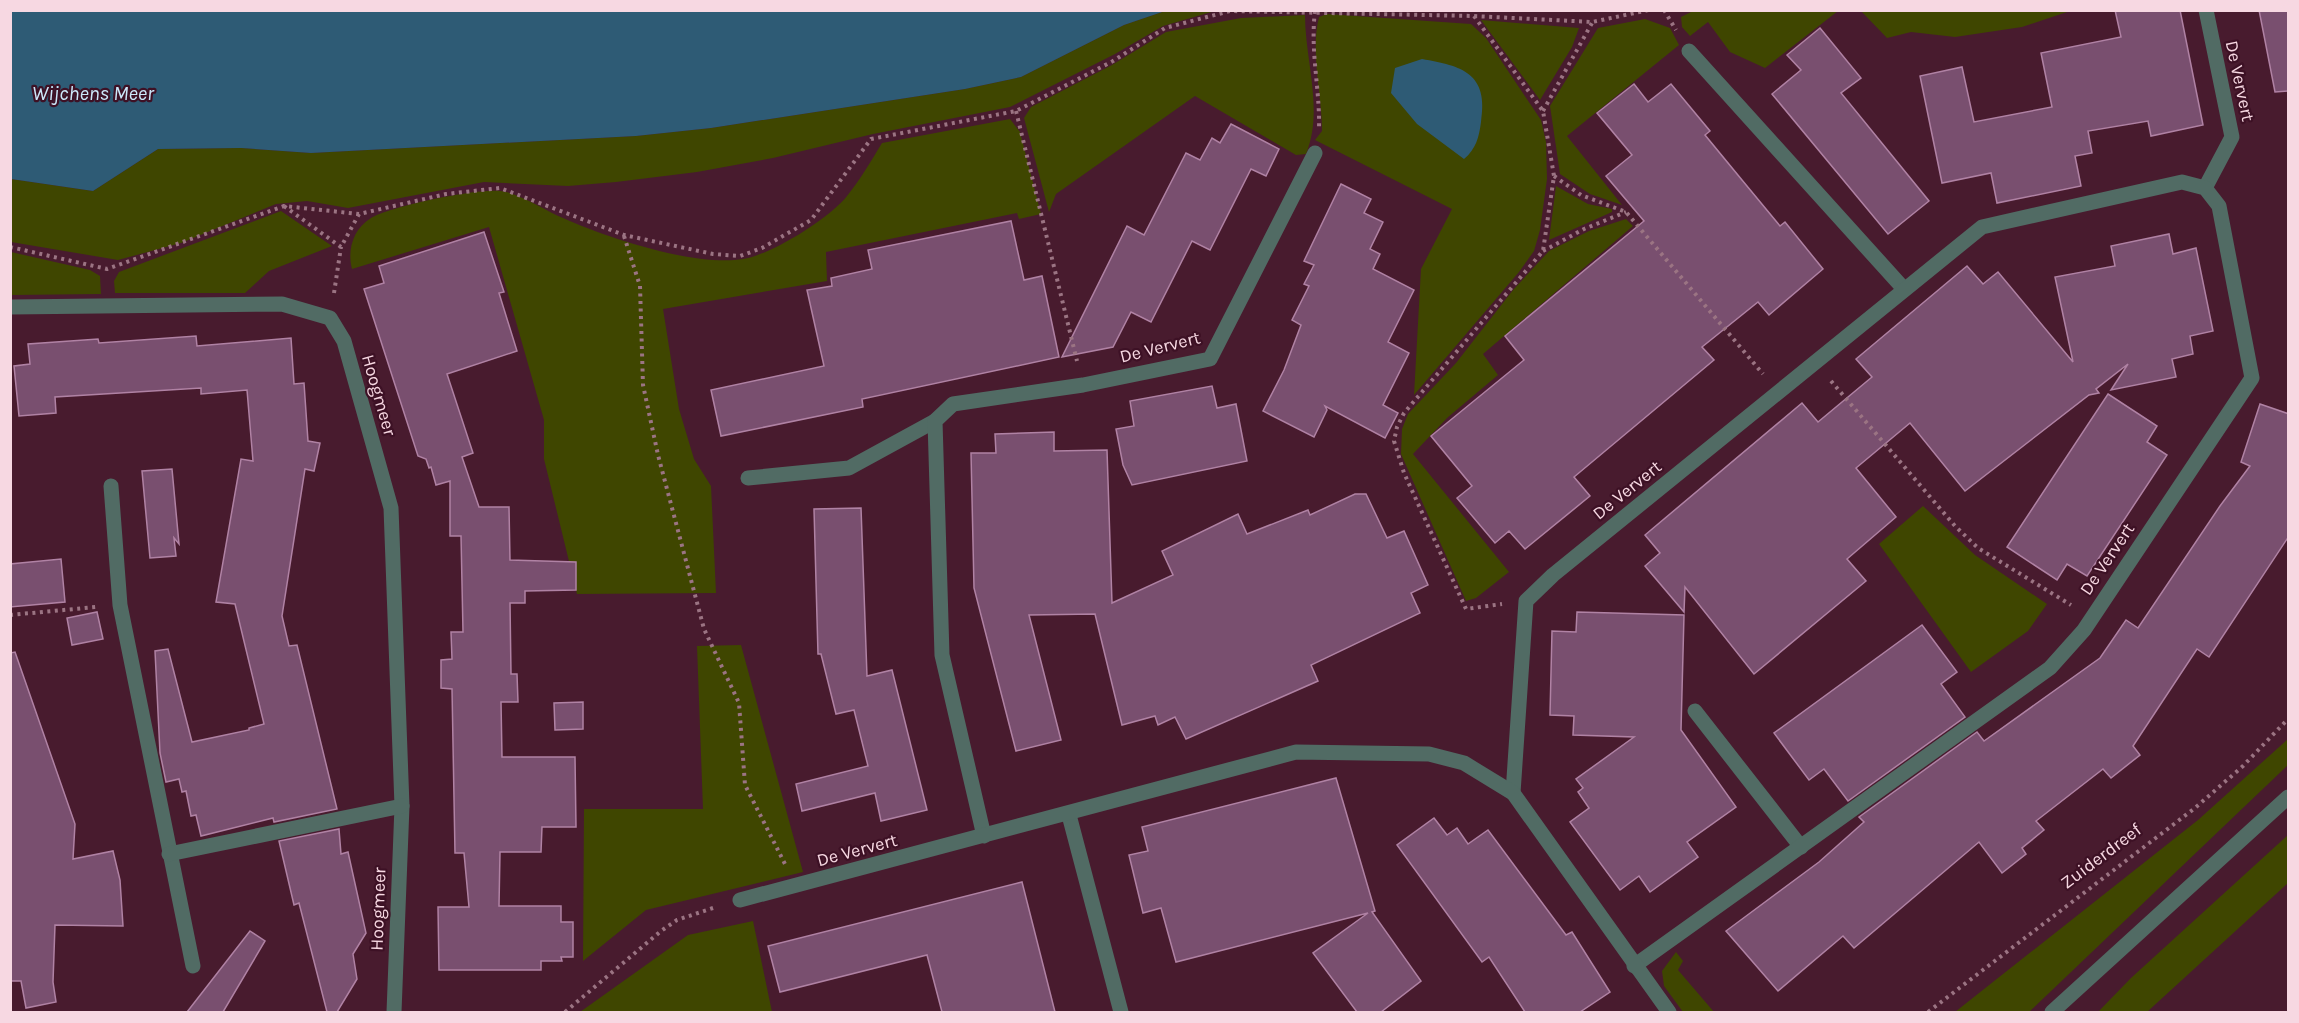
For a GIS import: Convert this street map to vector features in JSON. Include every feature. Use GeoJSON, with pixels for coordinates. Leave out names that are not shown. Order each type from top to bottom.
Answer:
{"type":"FeatureCollection","features":[{"type":"Feature","properties":{"kind":"street","name":"De Ververt"},"geometry":{"type":"LineString","coordinates":[[2205,188],[2232,137],[2206,10]]}},
{"type":"Feature","properties":{"kind":"street"},"geometry":{"type":"LineString","coordinates":[[1689,51],[1904,289]]}},
{"type":"Feature","properties":{"kind":"street","name":"De Ververt"},"geometry":{"type":"LineString","coordinates":[[748,478],[849,468],[935,421],[953,404],[1083,385],[1210,359],[1315,153]]}},
{"type":"Feature","properties":{"kind":"street","name":"De Ververt"},"geometry":{"type":"LineString","coordinates":[[1526,601],[1553,575],[1982,227],[2182,182],[2205,188],[2219,206],[2252,378],[2092,618],[2050,668],[1634,966]]}},
{"type":"Feature","properties":{"kind":"street"},"geometry":{"type":"LineString","coordinates":[[10,307],[282,304],[330,318]]}},
{"type":"Feature","properties":{"kind":"street","name":"Hoogmeer"},"geometry":{"type":"LineString","coordinates":[[330,318],[344,341],[391,508],[402,806],[394,1012]]}},
{"type":"Feature","properties":{"kind":"street"},"geometry":{"type":"LineString","coordinates":[[935,421],[942,655],[984,836]]}},
{"type":"Feature","properties":{"kind":"street"},"geometry":{"type":"LineString","coordinates":[[111,486],[120,605],[193,966]]}},
{"type":"Feature","properties":{"kind":"street"},"geometry":{"type":"LineString","coordinates":[[1513,793],[1526,601]]}},
{"type":"Feature","properties":{"kind":"street"},"geometry":{"type":"LineString","coordinates":[[1695,711],[1801,847]]}},
{"type":"Feature","properties":{"kind":"street","name":"De Ververt"},"geometry":{"type":"LineString","coordinates":[[740,900],[1069,815],[1296,752],[1429,754],[1464,763],[1513,793],[1634,966],[1669,1012]]}},
{"type":"Feature","properties":{"kind":"street"},"geometry":{"type":"LineString","coordinates":[[2052,1012],[2289,797]]}},
{"type":"Feature","properties":{"kind":"street"},"geometry":{"type":"LineString","coordinates":[[169,854],[402,806]]}},
{"type":"Feature","properties":{"kind":"street"},"geometry":{"type":"LineString","coordinates":[[1069,815],[1121,1012]]}},
{"type":"Feature","properties":{"kind":"path"},"geometry":{"type":"LineString","coordinates":[[10,247],[107,269],[284,206],[359,214],[446,194],[505,189],[624,235],[714,254],[740,256],[762,248],[811,220],[870,139],[954,125],[1016,111],[1113,61],[1166,28],[1230,11],[1315,11],[1592,22],[1649,10]]}},
{"type":"Feature","properties":{"kind":"path"},"geometry":{"type":"LineString","coordinates":[[1315,11],[1312,63],[1320,98],[1315,153]]}},
{"type":"Feature","properties":{"kind":"path"},"geometry":{"type":"LineString","coordinates":[[1474,16],[1543,111],[1554,176],[1543,251]]}},
{"type":"Feature","properties":{"kind":"path"},"geometry":{"type":"LineString","coordinates":[[1543,111],[1592,22]]}},
{"type":"Feature","properties":{"kind":"path"},"geometry":{"type":"LineString","coordinates":[[1016,111],[1021,123],[1083,385]]}},
{"type":"Feature","properties":{"kind":"path"},"geometry":{"type":"LineString","coordinates":[[1554,176],[1581,195],[1626,212],[1779,392]]}},
{"type":"Feature","properties":{"kind":"path"},"geometry":{"type":"LineString","coordinates":[[284,206],[341,247]]}},
{"type":"Feature","properties":{"kind":"path"},"geometry":{"type":"LineString","coordinates":[[1526,601],[1466,609],[1404,473],[1394,441],[1397,427],[1404,413],[1543,251],[1584,229],[1626,212]]}},
{"type":"Feature","properties":{"kind":"path"},"geometry":{"type":"LineString","coordinates":[[330,318],[341,247],[359,214]]}},
{"type":"Feature","properties":{"kind":"path"},"geometry":{"type":"LineString","coordinates":[[624,235],[640,286],[643,385],[658,455],[705,629],[739,703],[745,785],[797,887]]}},
{"type":"Feature","properties":{"kind":"path"},"geometry":{"type":"LineString","coordinates":[[1816,362],[1956,526],[1978,548],[2092,618]]}},
{"type":"Feature","properties":{"kind":"path"},"geometry":{"type":"LineString","coordinates":[[10,615],[120,605]]}},
{"type":"Feature","properties":{"kind":"path","name":"Zuiderdreef"},"geometry":{"type":"LineString","coordinates":[[1928,1012],[2195,808],[2243,766],[2289,719]]}},
{"type":"Feature","properties":{"kind":"path"},"geometry":{"type":"LineString","coordinates":[[565,1012],[677,920],[740,900]]}},
{"type":"Feature","properties":{"kind":"green space"},"geometry":{"type":"Polygon","coordinates":[[[1165,11],[1215,11],[1163,26],[1115,54],[1010,107],[873,134],[773,158],[697,172],[568,186],[484,182],[348,208],[307,201],[276,204],[181,243],[118,260],[11,242],[11,179],[93,191],[158,149],[241,148],[311,153],[636,136],[711,128],[965,89],[1021,77],[1124,25],[1165,11]]]}},
{"type":"Feature","properties":{"kind":"green space"},"geometry":{"type":"Polygon","coordinates":[[[1693,11],[1838,11],[1765,68],[1730,52],[1708,22],[1690,36],[1682,27],[1681,17],[1693,11]]]}},
{"type":"Feature","properties":{"kind":"green space"},"geometry":{"type":"Polygon","coordinates":[[[1861,11],[2070,11],[2022,27],[1955,37],[1911,32],[1887,38],[1861,11]]]}},
{"type":"Feature","properties":{"kind":"green space"},"geometry":{"type":"Polygon","coordinates":[[[1327,14],[1471,24],[1486,38],[1541,120],[1546,142],[1547,179],[1540,230],[1534,251],[1519,272],[1414,395],[1421,269],[1452,209],[1315,140],[1322,131],[1316,59],[1317,31],[1319,17],[1327,14]]]}},
{"type":"Feature","properties":{"kind":"green space"},"geometry":{"type":"Polygon","coordinates":[[[1305,15],[1314,103],[1311,137],[1306,154],[1296,155],[1195,96],[1056,194],[1049,212],[1024,118],[1031,107],[1112,65],[1166,32],[1241,18],[1305,15]]]}},
{"type":"Feature","properties":{"kind":"green space"},"geometry":{"type":"Polygon","coordinates":[[[1645,19],[1670,28],[1679,45],[1567,136],[1622,205],[1590,194],[1560,174],[1550,106],[1598,28],[1645,19]]]}},
{"type":"Feature","properties":{"kind":"green space"},"geometry":{"type":"Polygon","coordinates":[[[1481,20],[1579,28],[1572,47],[1540,100],[1481,20]]]}},
{"type":"Feature","properties":{"kind":"green space"},"geometry":{"type":"Polygon","coordinates":[[[1010,119],[1020,132],[1041,214],[1019,219],[1017,213],[826,252],[827,281],[663,309],[679,409],[694,459],[711,486],[716,593],[577,594],[544,459],[544,420],[489,227],[352,269],[350,255],[353,240],[360,228],[371,218],[415,203],[489,191],[507,192],[581,226],[652,249],[701,259],[743,259],[769,251],[828,215],[852,190],[882,143],[1010,119]]]}},
{"type":"Feature","properties":{"kind":"green space"},"geometry":{"type":"Polygon","coordinates":[[[1556,186],[1588,204],[1612,209],[1612,212],[1549,240],[1556,186]]]}},
{"type":"Feature","properties":{"kind":"green space"},"geometry":{"type":"Polygon","coordinates":[[[281,211],[332,246],[269,271],[245,293],[115,293],[114,281],[119,272],[281,211]]]}},
{"type":"Feature","properties":{"kind":"green space"},"geometry":{"type":"Polygon","coordinates":[[[1626,219],[1633,226],[1483,354],[1498,375],[1447,418],[1413,454],[1509,572],[1476,598],[1466,601],[1401,454],[1402,429],[1408,414],[1456,363],[1513,290],[1549,251],[1589,231],[1626,219]]]}},
{"type":"Feature","properties":{"kind":"green space"},"geometry":{"type":"Polygon","coordinates":[[[11,252],[90,270],[100,276],[101,294],[11,295],[11,252]]]}},
{"type":"Feature","properties":{"kind":"green space"},"geometry":{"type":"Polygon","coordinates":[[[1923,506],[1975,555],[2047,604],[2028,631],[1971,672],[1879,544],[1923,506]]]}},
{"type":"Feature","properties":{"kind":"green space"},"geometry":{"type":"Polygon","coordinates":[[[741,645],[803,872],[646,910],[583,961],[584,809],[703,809],[697,646],[741,645]]]}},
{"type":"Feature","properties":{"kind":"green space"},"geometry":{"type":"Polygon","coordinates":[[[2288,739],[2288,765],[2029,1012],[1955,1012],[2198,820],[2288,739]]]}},
{"type":"Feature","properties":{"kind":"green space"},"geometry":{"type":"Polygon","coordinates":[[[2288,835],[2288,883],[2147,1012],[2098,1012],[2131,978],[2288,835]]]}},
{"type":"Feature","properties":{"kind":"green space"},"geometry":{"type":"Polygon","coordinates":[[[753,921],[772,1012],[580,1012],[688,935],[753,921]]]}},
{"type":"Feature","properties":{"kind":"green space"},"geometry":{"type":"Polygon","coordinates":[[[1676,952],[1683,961],[1678,970],[1714,1012],[1683,1012],[1664,986],[1662,971],[1676,952]]]}},
{"type":"Feature","properties":{"kind":"water","name":"Wijchens Meer"},"geometry":{"type":"Polygon","coordinates":[[[11,10],[1165,11],[1124,25],[1021,77],[965,89],[711,128],[636,136],[311,153],[241,148],[158,149],[93,191],[11,179],[11,10]]]}},
{"type":"Feature","properties":{"kind":"water"},"geometry":{"type":"Polygon","coordinates":[[[1422,59],[1460,69],[1470,75],[1481,92],[1479,133],[1474,147],[1464,159],[1417,124],[1391,93],[1395,68],[1422,59]]]}},
{"type":"Feature","properties":{"kind":"building"},"geometry":{"type":"Polygon","coordinates":[[[2115,10],[2180,10],[2203,125],[2151,136],[2148,121],[2088,131],[2092,153],[2075,156],[2081,186],[1997,203],[1991,173],[1942,183],[1920,76],[1962,67],[1974,122],[2052,107],[2041,53],[2121,37],[2115,10]]]}},
{"type":"Feature","properties":{"kind":"building"},"geometry":{"type":"Polygon","coordinates":[[[2259,10],[2289,10],[2289,91],[2275,92],[2259,10]]]}},
{"type":"Feature","properties":{"kind":"building"},"geometry":{"type":"Polygon","coordinates":[[[1820,28],[1861,78],[1841,93],[1929,201],[1888,234],[1772,94],[1801,70],[1787,55],[1820,28]]]}},
{"type":"Feature","properties":{"kind":"building"},"geometry":{"type":"Polygon","coordinates":[[[1634,84],[1648,102],[1671,84],[1710,131],[1705,135],[1780,226],[1785,222],[1823,269],[1769,315],[1758,302],[1702,347],[1714,360],[1574,477],[1590,496],[1525,549],[1509,531],[1495,543],[1457,498],[1472,486],[1431,436],[1524,360],[1505,336],[1644,221],[1606,176],[1632,155],[1597,113],[1634,84]]]}},
{"type":"Feature","properties":{"kind":"building"},"geometry":{"type":"Polygon","coordinates":[[[1231,124],[1279,149],[1266,176],[1251,169],[1210,250],[1192,241],[1151,322],[1131,312],[1113,347],[1062,357],[1127,226],[1144,235],[1186,153],[1200,160],[1212,138],[1220,143],[1231,124]]]}},
{"type":"Feature","properties":{"kind":"building"},"geometry":{"type":"Polygon","coordinates":[[[1341,184],[1371,199],[1364,213],[1383,222],[1370,249],[1380,254],[1373,269],[1414,290],[1388,342],[1409,353],[1383,405],[1398,413],[1385,438],[1325,406],[1327,410],[1314,437],[1263,411],[1284,370],[1301,325],[1292,320],[1309,286],[1304,284],[1314,265],[1304,261],[1341,184]]]}},
{"type":"Feature","properties":{"kind":"building"},"geometry":{"type":"Polygon","coordinates":[[[1011,221],[1024,280],[1042,276],[1059,357],[862,399],[863,407],[721,436],[711,390],[824,366],[807,290],[832,286],[831,278],[872,269],[868,250],[1011,221]]]}},
{"type":"Feature","properties":{"kind":"building"},"geometry":{"type":"Polygon","coordinates":[[[484,232],[504,292],[499,293],[517,351],[447,374],[473,453],[462,457],[479,507],[509,507],[510,560],[576,562],[576,590],[525,591],[525,603],[510,603],[511,674],[517,674],[518,702],[501,702],[502,757],[575,757],[576,827],[542,827],[541,852],[500,852],[499,906],[561,906],[561,922],[573,922],[573,957],[561,957],[562,961],[541,961],[541,970],[439,970],[438,907],[469,907],[464,853],[455,853],[452,689],[441,688],[441,660],[452,659],[451,632],[463,632],[461,536],[450,536],[450,481],[436,485],[431,467],[429,468],[426,459],[418,456],[364,289],[384,283],[379,266],[484,232]]]}},
{"type":"Feature","properties":{"kind":"building"},"geometry":{"type":"Polygon","coordinates":[[[2169,234],[2173,254],[2196,248],[2213,331],[2190,336],[2193,354],[2172,359],[2176,377],[2111,390],[2128,364],[2096,389],[2099,393],[2089,395],[1965,491],[1910,423],[1856,468],[1896,517],[1847,559],[1866,581],[1754,674],[1685,587],[1684,612],[1645,566],[1660,553],[1645,535],[1802,403],[1818,422],[1872,377],[1856,359],[1967,266],[1983,284],[1998,272],[2073,362],[2055,277],[2115,266],[2111,246],[2169,234]]]}},
{"type":"Feature","properties":{"kind":"building"},"geometry":{"type":"Polygon","coordinates":[[[196,336],[197,346],[291,338],[294,384],[304,383],[308,441],[320,443],[314,471],[305,469],[282,616],[289,646],[297,645],[337,809],[274,822],[273,818],[201,836],[196,815],[191,816],[186,791],[182,792],[179,779],[166,782],[160,753],[155,651],[168,649],[192,742],[249,730],[249,728],[264,724],[235,604],[216,602],[241,459],[253,461],[247,390],[201,394],[201,388],[55,397],[56,413],[19,416],[14,366],[30,364],[28,344],[98,339],[99,343],[196,336]]]}},
{"type":"Feature","properties":{"kind":"building"},"geometry":{"type":"Polygon","coordinates":[[[1212,386],[1217,408],[1236,404],[1247,461],[1132,485],[1123,465],[1116,429],[1134,426],[1130,401],[1212,386]]]}},
{"type":"Feature","properties":{"kind":"building"},"geometry":{"type":"Polygon","coordinates":[[[2108,394],[2157,426],[2147,442],[2167,455],[2087,576],[2067,564],[2057,580],[2007,547],[2108,394]]]}},
{"type":"Feature","properties":{"kind":"building"},"geometry":{"type":"Polygon","coordinates":[[[2260,404],[2289,414],[2289,536],[2209,657],[2197,649],[2133,746],[2140,755],[2111,778],[2103,769],[2036,821],[2044,830],[2022,848],[2026,854],[2002,873],[1979,842],[1854,948],[1843,936],[1778,991],[1726,931],[1819,862],[1864,822],[1859,817],[1977,732],[1984,741],[2100,658],[2126,620],[2138,628],[2220,506],[2250,466],[2241,462],[2260,404]]]}},
{"type":"Feature","properties":{"kind":"building"},"geometry":{"type":"Polygon","coordinates":[[[1054,432],[1054,451],[1107,450],[1112,603],[1173,575],[1162,551],[1238,514],[1247,534],[1308,510],[1310,515],[1355,494],[1366,494],[1387,538],[1404,531],[1428,585],[1411,593],[1420,613],[1311,665],[1318,681],[1186,739],[1175,717],[1158,725],[1155,716],[1122,725],[1095,614],[1029,615],[1061,740],[1016,751],[974,588],[971,453],[996,453],[995,434],[1054,432]]]}},
{"type":"Feature","properties":{"kind":"building"},"geometry":{"type":"Polygon","coordinates":[[[172,469],[179,544],[174,538],[176,556],[150,558],[142,471],[172,469]]]}},
{"type":"Feature","properties":{"kind":"building"},"geometry":{"type":"Polygon","coordinates":[[[861,508],[867,676],[892,670],[927,810],[881,821],[875,793],[802,811],[796,784],[868,766],[854,710],[836,714],[821,654],[818,654],[814,509],[861,508]]]}},
{"type":"Feature","properties":{"kind":"building"},"geometry":{"type":"Polygon","coordinates":[[[61,559],[65,602],[10,607],[10,564],[61,559]]]}},
{"type":"Feature","properties":{"kind":"building"},"geometry":{"type":"Polygon","coordinates":[[[97,612],[103,639],[72,645],[67,618],[97,612]]]}},
{"type":"Feature","properties":{"kind":"building"},"geometry":{"type":"Polygon","coordinates":[[[1577,612],[1684,615],[1681,730],[1736,807],[1687,842],[1698,857],[1650,892],[1639,876],[1620,890],[1570,822],[1589,808],[1578,792],[1583,788],[1576,779],[1634,737],[1573,735],[1574,716],[1550,715],[1552,631],[1576,632],[1577,612]]]}},
{"type":"Feature","properties":{"kind":"building"},"geometry":{"type":"Polygon","coordinates":[[[1922,625],[1957,672],[1941,684],[1965,717],[1848,801],[1824,769],[1809,780],[1774,733],[1922,625]]]}},
{"type":"Feature","properties":{"kind":"building"},"geometry":{"type":"Polygon","coordinates":[[[15,652],[75,824],[73,859],[113,851],[120,880],[123,926],[55,925],[53,982],[56,1002],[26,1008],[21,981],[10,981],[10,653],[15,652]]]}},
{"type":"Feature","properties":{"kind":"building"},"geometry":{"type":"Polygon","coordinates":[[[583,702],[583,729],[555,730],[554,703],[583,702]]]}},
{"type":"Feature","properties":{"kind":"building"},"geometry":{"type":"Polygon","coordinates":[[[1336,778],[1375,911],[1372,912],[1421,981],[1381,1012],[1357,1012],[1313,953],[1368,913],[1176,962],[1161,908],[1143,913],[1129,855],[1148,851],[1142,827],[1336,778]]]}},
{"type":"Feature","properties":{"kind":"building"},"geometry":{"type":"Polygon","coordinates":[[[1434,818],[1447,835],[1457,828],[1468,844],[1488,830],[1566,935],[1572,932],[1610,992],[1580,1012],[1525,1012],[1489,957],[1482,962],[1397,845],[1434,818]]]}},
{"type":"Feature","properties":{"kind":"building"},"geometry":{"type":"Polygon","coordinates":[[[339,829],[341,854],[348,852],[366,933],[353,954],[357,979],[337,1012],[327,1012],[299,903],[294,905],[279,841],[339,829]]]}},
{"type":"Feature","properties":{"kind":"building"},"geometry":{"type":"Polygon","coordinates":[[[1022,882],[1055,1012],[942,1012],[927,955],[780,992],[768,946],[1022,882]]]}},
{"type":"Feature","properties":{"kind":"building"},"geometry":{"type":"Polygon","coordinates":[[[250,931],[265,941],[223,1012],[187,1012],[250,931]]]}}]}
